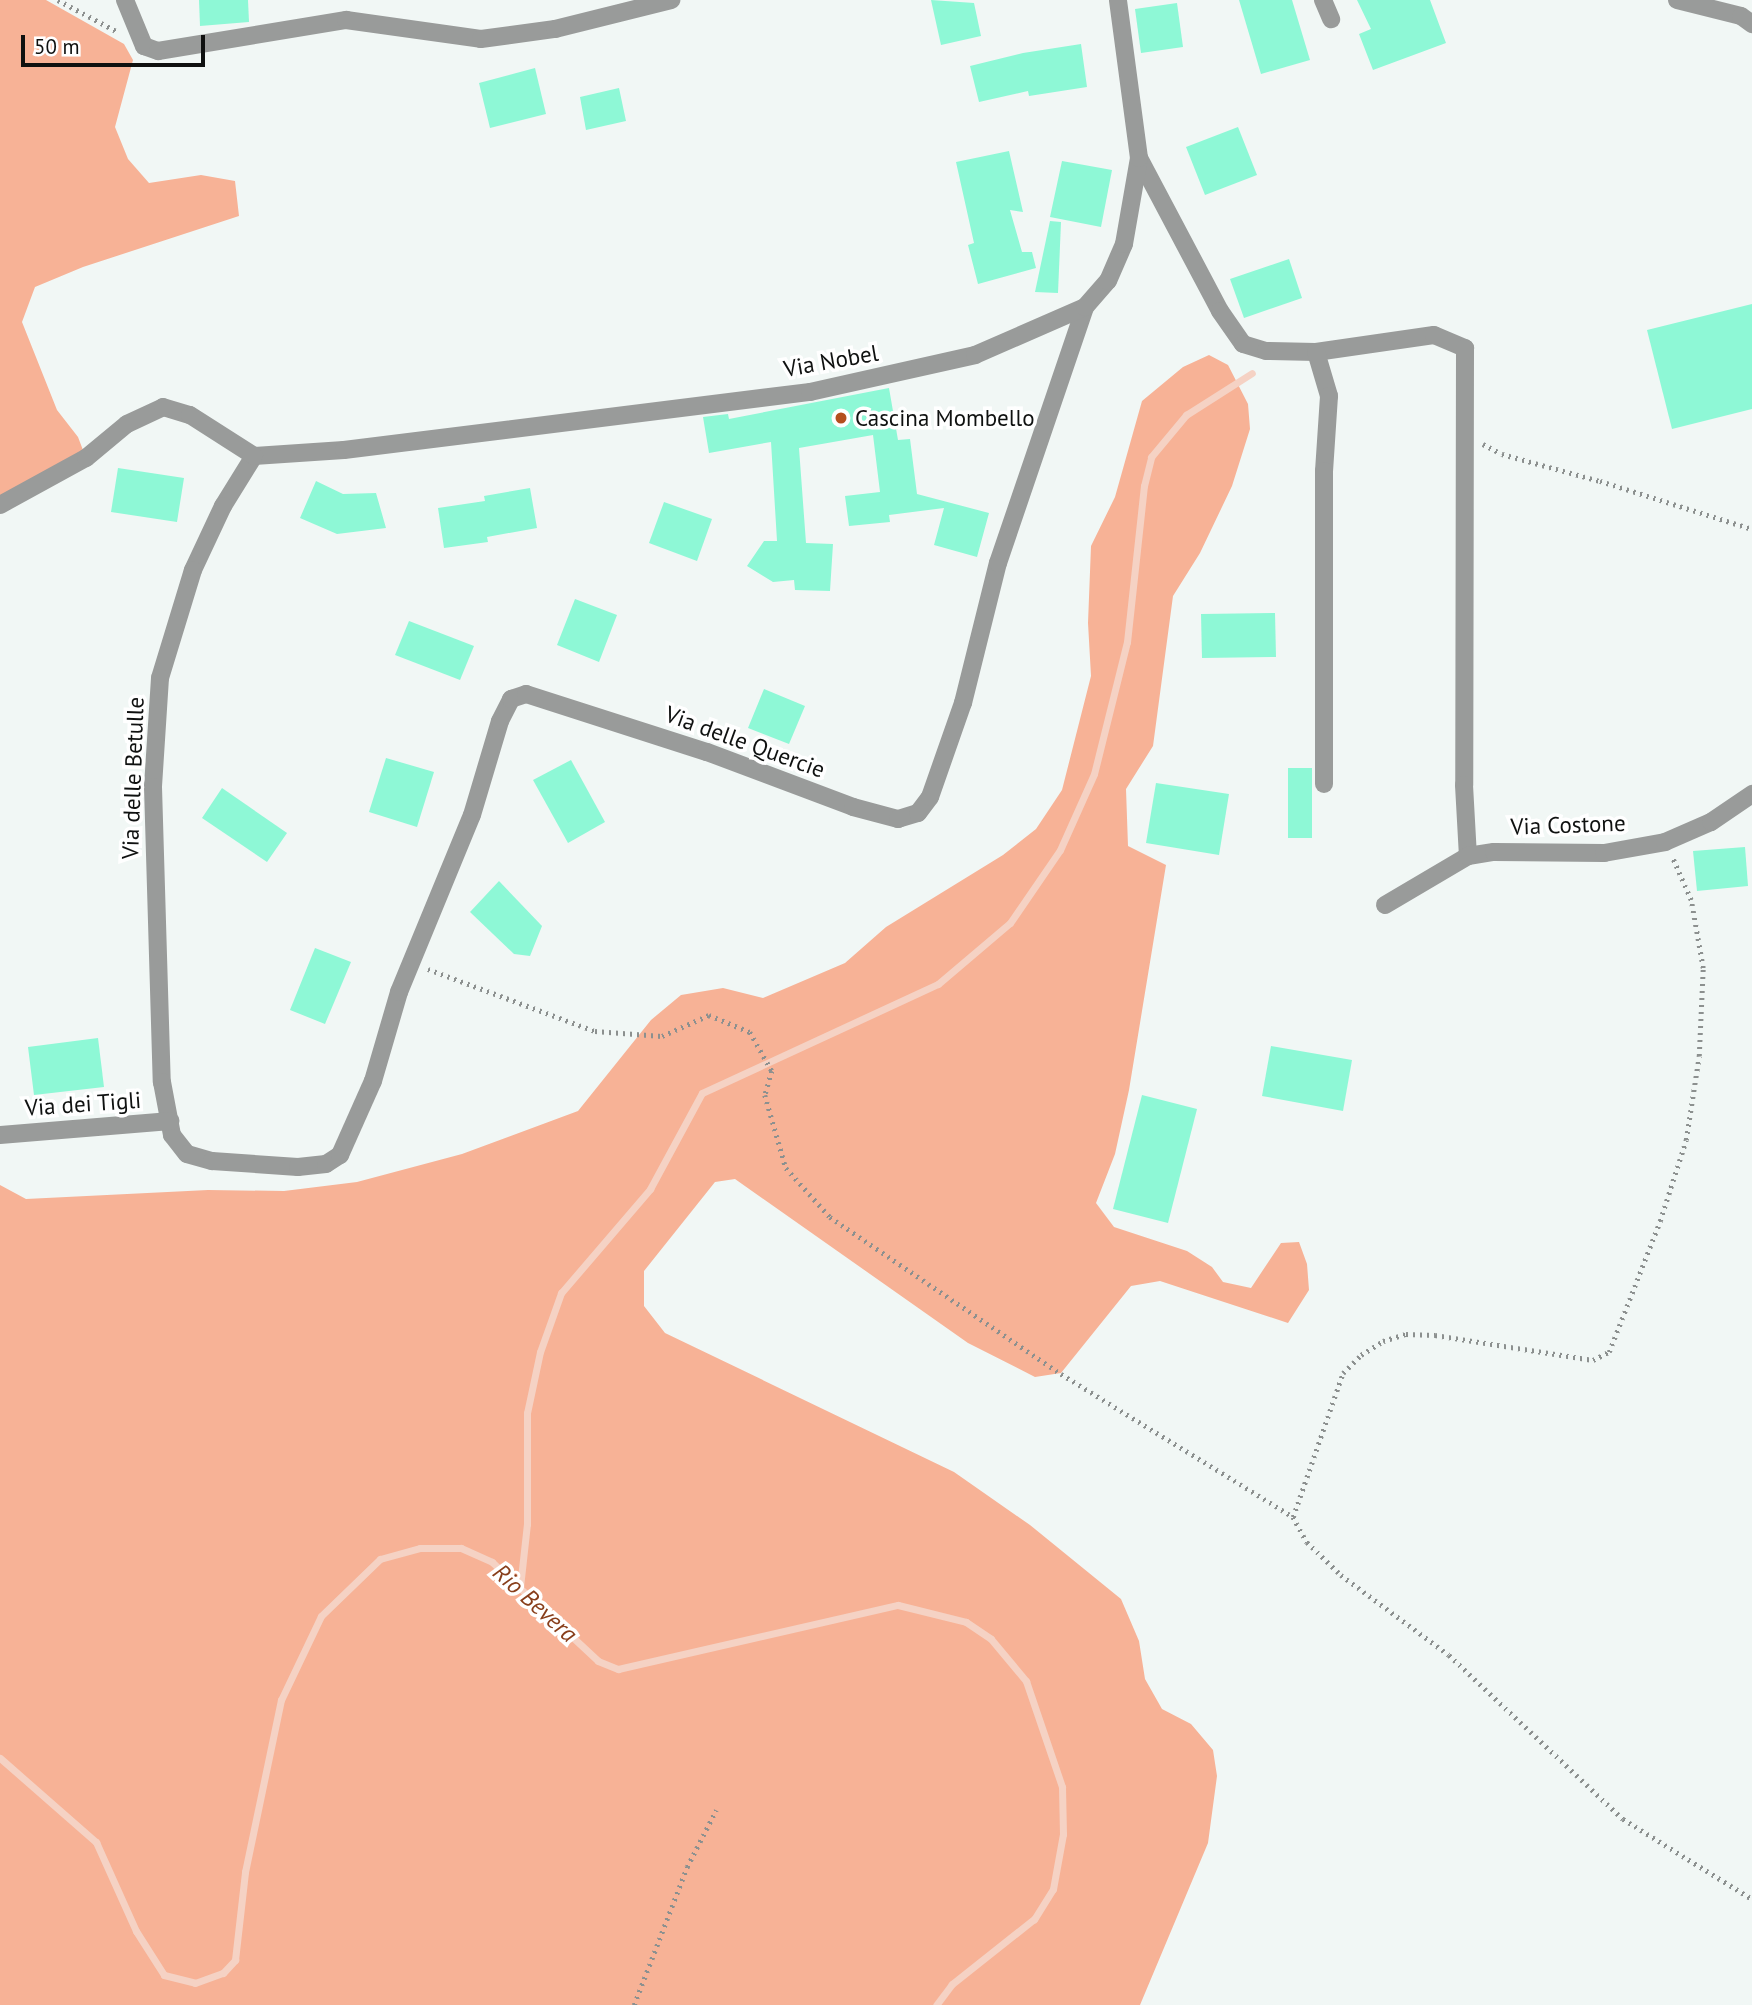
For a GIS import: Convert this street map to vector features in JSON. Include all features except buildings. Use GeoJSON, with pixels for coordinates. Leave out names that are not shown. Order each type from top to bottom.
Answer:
{"type":"FeatureCollection","features":[{"type":"Feature","properties":{"kind":"street"},"geometry":{"type":"LineString","coordinates":[[125,0],[144,46],[158,51],[346,20],[481,39],[555,29],[671,0]]}},
{"type":"Feature","properties":{"kind":"street","name":"Via Nobel"},"geometry":{"type":"LineString","coordinates":[[254,456],[344,450],[810,391],[975,355],[1085,307],[1108,281],[1124,244],[1139,158],[1118,0]]}},
{"type":"Feature","properties":{"kind":"street"},"geometry":{"type":"LineString","coordinates":[[1323,0],[1331,19]]}},
{"type":"Feature","properties":{"kind":"street"},"geometry":{"type":"LineString","coordinates":[[1677,0],[1741,16],[1752,24]]}},
{"type":"Feature","properties":{"kind":"street"},"geometry":{"type":"LineString","coordinates":[[1139,158],[1220,311],[1243,344],[1266,351],[1316,352],[1434,335],[1465,348],[1464,785],[1468,856]]}},
{"type":"Feature","properties":{"kind":"street","name":"Via delle Quercie"},"geometry":{"type":"LineString","coordinates":[[340,1155],[373,1081],[398,992],[472,815],[500,720],[512,699],[526,694],[708,752],[853,807],[898,819],[918,813],[930,797],[963,703],[998,563],[1085,307]]}},
{"type":"Feature","properties":{"kind":"street"},"geometry":{"type":"LineString","coordinates":[[1316,352],[1329,396],[1324,471],[1324,784]]}},
{"type":"Feature","properties":{"kind":"street"},"geometry":{"type":"LineString","coordinates":[[0,505],[86,458],[128,424],[163,407],[190,415],[254,456]]}},
{"type":"Feature","properties":{"kind":"street","name":"Via delle Betulle"},"geometry":{"type":"LineString","coordinates":[[254,456],[223,506],[193,570],[160,678],[154,826],[162,1082],[172,1135],[187,1154],[212,1161],[298,1167],[326,1164],[340,1155]]}},
{"type":"Feature","properties":{"kind":"street","name":"Via Costone"},"geometry":{"type":"LineString","coordinates":[[1385,905],[1468,856],[1494,852],[1604,853],[1665,842],[1711,822],[1752,794]]}},
{"type":"Feature","properties":{"kind":"street","name":"Via dei Tigli"},"geometry":{"type":"LineString","coordinates":[[0,1135],[170,1121]]}},
{"type":"Feature","properties":{"kind":"path"},"geometry":{"type":"LineString","coordinates":[[58,0],[144,46]]}},
{"type":"Feature","properties":{"kind":"path"},"geometry":{"type":"LineString","coordinates":[[1464,434],[1502,454],[1600,481],[1752,529]]}},
{"type":"Feature","properties":{"kind":"path"},"geometry":{"type":"LineString","coordinates":[[1293,1517],[1315,1462],[1342,1373],[1361,1355],[1384,1341],[1406,1334],[1435,1335],[1593,1360],[1609,1352],[1660,1221],[1686,1140],[1699,1056],[1703,968],[1691,900],[1665,842]]}},
{"type":"Feature","properties":{"kind":"path"},"geometry":{"type":"LineString","coordinates":[[411,962],[595,1031],[662,1036],[709,1015],[750,1032],[772,1071],[765,1095],[786,1168],[830,1217],[1062,1374],[1293,1517],[1307,1542],[1341,1575],[1449,1655],[1623,1819],[1752,1899]]}},
{"type":"Feature","properties":{"kind":"path"},"geometry":{"type":"LineString","coordinates":[[634,2005],[687,1867],[716,1810]]}},
{"type":"Feature","properties":{"kind":"shaded area"},"geometry":{"type":"Polygon","coordinates":[[[0,0],[46,0],[124,44],[133,60],[115,127],[128,159],[149,183],[201,175],[235,181],[239,216],[83,267],[35,287],[22,322],[57,410],[78,437],[86,458],[0,505],[0,0]]]}},
{"type":"Feature","properties":{"kind":"shaded area"},"geometry":{"type":"Polygon","coordinates":[[[1209,355],[1228,365],[1248,404],[1250,429],[1232,486],[1200,553],[1173,596],[1153,746],[1126,789],[1128,846],[1166,865],[1129,1090],[1115,1154],[1096,1203],[1114,1227],[1187,1251],[1212,1267],[1223,1282],[1251,1288],[1281,1243],[1299,1242],[1307,1264],[1309,1290],[1288,1323],[1160,1281],[1131,1286],[1061,1373],[1035,1377],[968,1343],[735,1179],[715,1182],[644,1271],[644,1306],[665,1333],[954,1472],[1030,1525],[1121,1599],[1139,1641],[1145,1679],[1162,1709],[1191,1724],[1213,1750],[1217,1776],[1208,1843],[1140,2005],[0,2005],[0,1185],[26,1199],[208,1190],[284,1191],[357,1182],[462,1154],[578,1111],[651,1020],[681,995],[723,988],[763,998],[845,963],[886,927],[1003,855],[1036,829],[1062,790],[1091,676],[1088,623],[1091,546],[1115,497],[1142,401],[1183,367],[1209,355]]]}},
{"type":"Feature","properties":{"kind":"waterway"},"geometry":{"type":"LineString","coordinates":[[520,1587],[527,1524],[527,1413],[540,1352],[561,1293],[650,1189],[702,1093],[938,984],[1010,923],[1060,850],[1094,774],[1127,642],[1144,486],[1151,457],[1186,415],[1252,373]]}},
{"type":"Feature","properties":{"kind":"waterway","name":"Rio Bevera"},"geometry":{"type":"LineString","coordinates":[[0,1758],[96,1842],[136,1931],[164,1975],[195,1983],[223,1973],[235,1960],[245,1872],[281,1700],[321,1616],[380,1559],[420,1548],[461,1548],[492,1562],[598,1661],[618,1669],[898,1605],[966,1622],[991,1639],[1026,1681],[1062,1787],[1063,1834],[1053,1889],[1034,1919],[952,1984],[936,2005]]}},
{"type":"Feature","properties":{"kind":"place","name":"Cascina Mombello"},"geometry":{"type":"Point","coordinates":[841,418]}}]}
